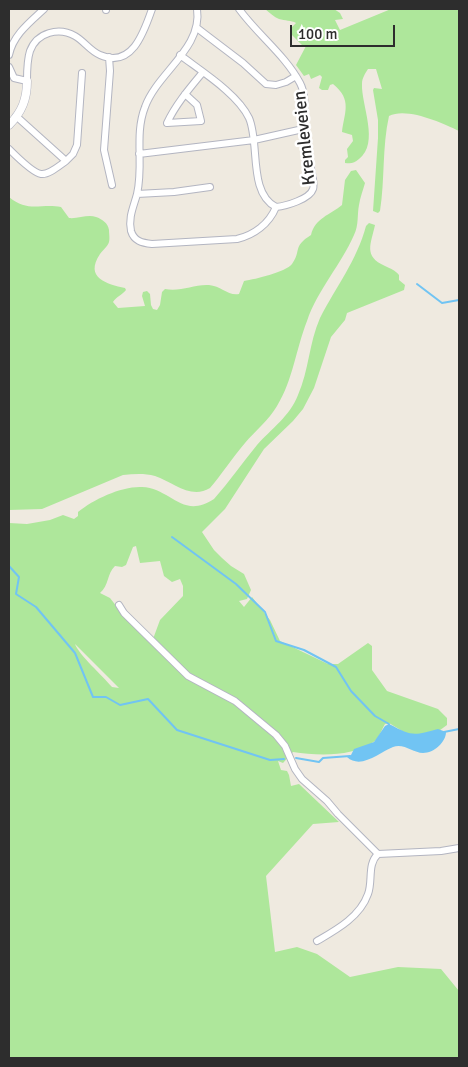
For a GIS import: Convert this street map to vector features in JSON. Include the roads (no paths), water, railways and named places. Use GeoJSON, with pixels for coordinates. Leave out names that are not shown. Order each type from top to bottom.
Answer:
{"type":"FeatureCollection","features":[{"type":"Feature","properties":{"kind":"street"},"geometry":{"type":"LineString","coordinates":[[9,55],[9,51],[19,34],[44,9]]}},
{"type":"Feature","properties":{"kind":"street"},"geometry":{"type":"LineString","coordinates":[[9,125],[25,100],[28,57],[39,39],[51,32],[72,34],[97,54],[109,57],[120,56],[132,50],[141,37],[152,9]]}},
{"type":"Feature","properties":{"kind":"street"},"geometry":{"type":"LineString","coordinates":[[180,55],[228,92],[250,119],[260,186],[266,198],[276,207],[273,214],[262,226],[254,233],[243,238],[164,244],[145,243],[140,242],[134,236],[131,228],[131,212],[137,194],[140,128],[145,106],[197,28],[198,9]]}},
{"type":"Feature","properties":{"kind":"street","name":"Kremleveien"},"geometry":{"type":"LineString","coordinates":[[239,9],[283,58],[296,76],[304,94],[303,129],[313,189],[306,197],[289,205],[276,207]]}},
{"type":"Feature","properties":{"kind":"street","name":"Kremleveien"},"geometry":{"type":"LineString","coordinates":[[197,28],[237,58],[266,84],[280,84],[296,76]]}},
{"type":"Feature","properties":{"kind":"street"},"geometry":{"type":"LineString","coordinates":[[109,57],[110,71],[104,150],[112,185]]}},
{"type":"Feature","properties":{"kind":"street"},"geometry":{"type":"LineString","coordinates":[[9,67],[13,76],[19,80],[27,81]]}},
{"type":"Feature","properties":{"kind":"street"},"geometry":{"type":"LineString","coordinates":[[185,94],[197,105],[200,121],[167,123],[177,105],[185,94],[202,72]]}},
{"type":"Feature","properties":{"kind":"street"},"geometry":{"type":"LineString","coordinates":[[9,149],[41,174],[47,173],[74,154],[77,145],[82,73]]}},
{"type":"Feature","properties":{"kind":"street"},"geometry":{"type":"LineString","coordinates":[[16,116],[66,161]]}},
{"type":"Feature","properties":{"kind":"street"},"geometry":{"type":"LineString","coordinates":[[140,154],[254,140],[303,129]]}},
{"type":"Feature","properties":{"kind":"street"},"geometry":{"type":"LineString","coordinates":[[137,194],[174,192],[210,187]]}},
{"type":"Feature","properties":{"kind":"street"},"geometry":{"type":"LineString","coordinates":[[119,605],[124,613],[188,676],[234,702],[276,735],[285,746],[302,780],[327,801],[378,854]]}},
{"type":"Feature","properties":{"kind":"street"},"geometry":{"type":"LineString","coordinates":[[317,941],[352,918],[360,908],[368,895],[373,858],[378,854],[440,851],[459,848]]}},
{"type":"Feature","properties":{"kind":"water"},"geometry":{"type":"Polygon","coordinates":[[[389,724],[413,734],[438,729],[446,732],[444,740],[439,746],[427,753],[419,753],[397,746],[364,761],[352,761],[347,757],[351,755],[354,749],[374,742],[385,726],[389,724]]]}},
{"type":"Feature","properties":{"kind":"waterway"},"geometry":{"type":"LineString","coordinates":[[417,284],[442,303],[459,300]]}},
{"type":"Feature","properties":{"kind":"waterway"},"geometry":{"type":"LineString","coordinates":[[172,537],[236,584],[265,612],[276,641],[304,650],[336,667],[351,691],[375,716],[389,724],[389,726]]}},
{"type":"Feature","properties":{"kind":"waterway"},"geometry":{"type":"LineString","coordinates":[[9,566],[19,577],[16,594],[36,607],[75,653],[93,697],[106,697],[120,705],[148,699],[177,730],[270,760],[284,759]]}},
{"type":"Feature","properties":{"kind":"waterway"},"geometry":{"type":"LineString","coordinates":[[444,732],[459,729]]}},
{"type":"Feature","properties":{"kind":"waterway"},"geometry":{"type":"LineString","coordinates":[[296,758],[319,762],[323,758],[350,756]]}}]}
